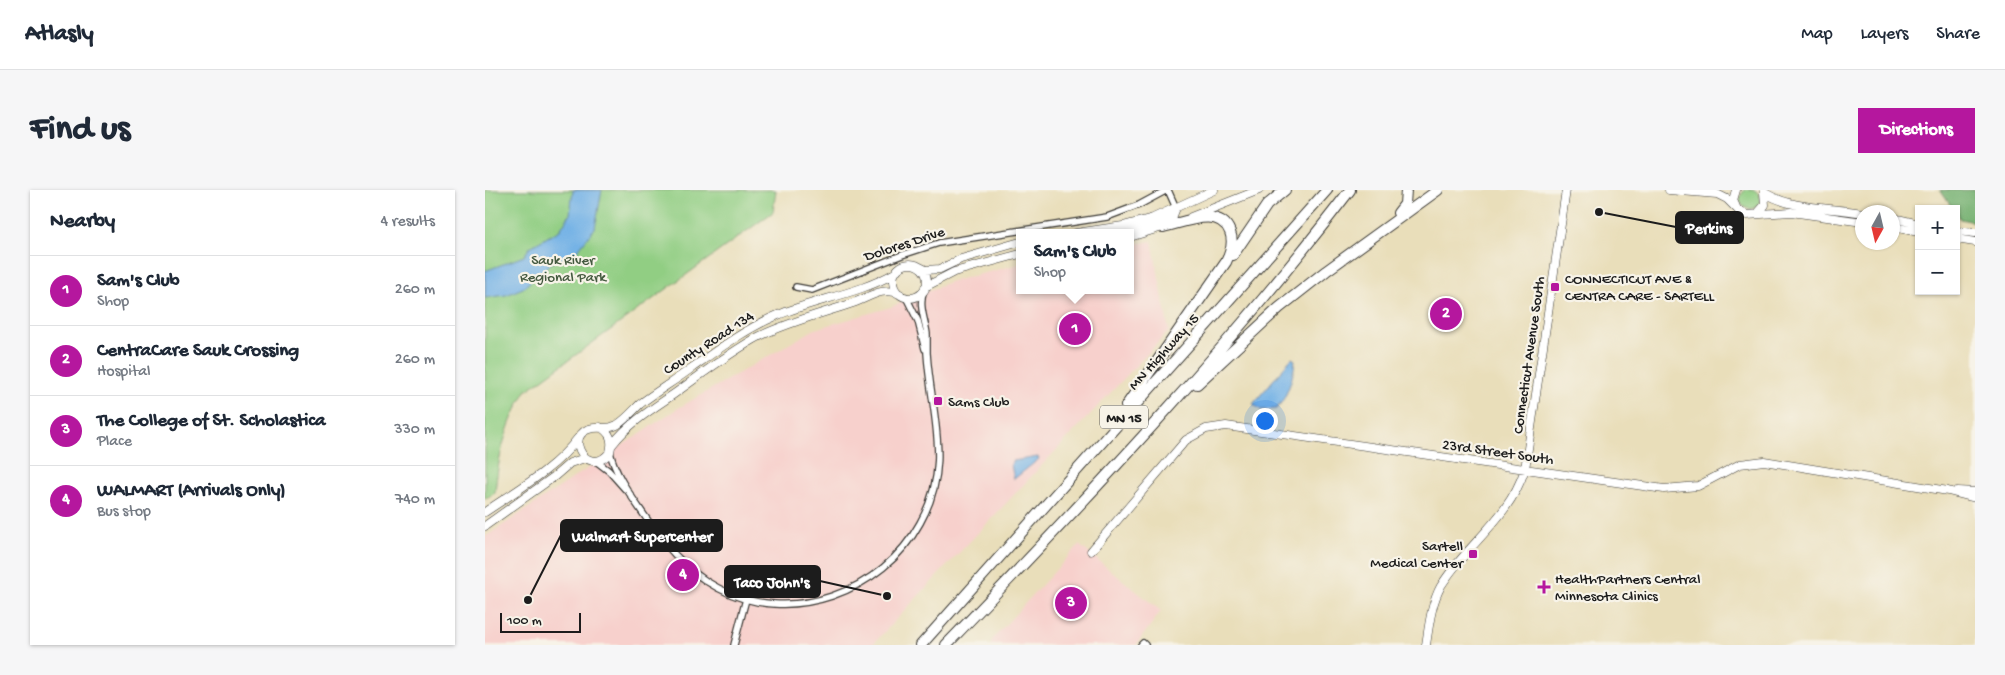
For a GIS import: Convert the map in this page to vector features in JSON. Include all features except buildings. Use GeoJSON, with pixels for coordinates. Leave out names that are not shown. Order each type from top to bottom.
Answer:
{"type":"FeatureCollection","features":[{"type":"Feature","properties":{"kind":"highway"},"geometry":{"type":"LineString","coordinates":[[1084,463],[1150,374],[1267,206],[1285,190]]}},
{"type":"Feature","properties":{"kind":"highway","name":"MN Highway 15"},"geometry":{"type":"LineString","coordinates":[[921,645],[1327,190]]}},
{"type":"Feature","properties":{"kind":"highway","name":"MN 15"},"geometry":{"type":"LineString","coordinates":[[946,645],[1139,440],[1273,288],[1350,190]]}},
{"type":"Feature","properties":{"kind":"highway"},"geometry":{"type":"LineString","coordinates":[[1383,228],[1403,209],[1407,197],[1406,190]]}},
{"type":"Feature","properties":{"kind":"highway"},"geometry":{"type":"LineString","coordinates":[[1139,440],[1262,322],[1383,228],[1438,190]]}},
{"type":"Feature","properties":{"kind":"highway"},"geometry":{"type":"LineString","coordinates":[[1163,227],[1210,217],[1221,220],[1228,228],[1232,242],[1230,254],[1211,284]]}},
{"type":"Feature","properties":{"kind":"street"},"geometry":{"type":"LineString","coordinates":[[1167,190],[1176,208]]}},
{"type":"Feature","properties":{"kind":"street","name":"Dolores Drive"},"geometry":{"type":"LineString","coordinates":[[1029,229],[1107,217],[1139,205],[1167,190]]}},
{"type":"Feature","properties":{"kind":"street"},"geometry":{"type":"LineString","coordinates":[[1099,229],[1140,222],[1176,208],[1213,190]]}},
{"type":"Feature","properties":{"kind":"street"},"geometry":{"type":"LineString","coordinates":[[1134,236],[1163,227],[1259,190]]}},
{"type":"Feature","properties":{"kind":"street","name":"Connecticut Avenue South"},"geometry":{"type":"LineString","coordinates":[[1426,645],[1433,606],[1441,588],[1452,570],[1503,513],[1516,492],[1525,469],[1566,190]]}},
{"type":"Feature","properties":{"kind":"street"},"geometry":{"type":"LineString","coordinates":[[1669,190],[1717,194],[1727,199],[1747,215],[1791,212],[1855,221]]}},
{"type":"Feature","properties":{"kind":"street"},"geometry":{"type":"LineString","coordinates":[[1736,190],[1733,200],[1736,208]]}},
{"type":"Feature","properties":{"kind":"street"},"geometry":{"type":"LineString","coordinates":[[1755,214],[1765,205],[1764,191]]}},
{"type":"Feature","properties":{"kind":"street"},"geometry":{"type":"LineString","coordinates":[[1764,191],[1775,200],[1855,212]]}},
{"type":"Feature","properties":{"kind":"street"},"geometry":{"type":"LineString","coordinates":[[1134,229],[1171,218],[1176,208]]}},
{"type":"Feature","properties":{"kind":"street"},"geometry":{"type":"LineString","coordinates":[[1900,220],[1915,223]]}},
{"type":"Feature","properties":{"kind":"street"},"geometry":{"type":"LineString","coordinates":[[1900,229],[1915,231]]}},
{"type":"Feature","properties":{"kind":"street","name":"Dolores Drive"},"geometry":{"type":"LineString","coordinates":[[796,287],[812,290],[901,255],[939,243],[1016,231]]}},
{"type":"Feature","properties":{"kind":"street"},"geometry":{"type":"LineString","coordinates":[[1960,232],[1975,234]]}},
{"type":"Feature","properties":{"kind":"street"},"geometry":{"type":"LineString","coordinates":[[1960,240],[1975,242]]}},
{"type":"Feature","properties":{"kind":"street"},"geometry":{"type":"LineString","coordinates":[[927,353],[918,321],[893,282],[895,273],[903,266],[918,266],[926,270],[940,269],[961,259],[1016,243]]}},
{"type":"Feature","properties":{"kind":"street"},"geometry":{"type":"LineString","coordinates":[[903,295],[916,296],[925,288],[955,272],[1016,255]]}},
{"type":"Feature","properties":{"kind":"street"},"geometry":{"type":"LineString","coordinates":[[485,526],[555,476],[570,463],[585,458],[596,461],[609,471],[630,494],[677,558],[713,586],[746,598],[787,604],[839,594],[872,577],[886,566],[910,540],[930,504],[939,458],[939,436],[921,298],[925,288],[925,273],[918,266]]}},
{"type":"Feature","properties":{"kind":"street","name":"County Road 134"},"geometry":{"type":"LineString","coordinates":[[600,427],[618,424],[641,403],[740,335],[760,324],[798,308],[877,283],[895,273]]}},
{"type":"Feature","properties":{"kind":"street","name":"County Road 134"},"geometry":{"type":"LineString","coordinates":[[611,448],[624,430],[645,414],[759,337],[793,322],[881,291],[893,291],[903,295]]}},
{"type":"Feature","properties":{"kind":"street","name":"23rd Street South"},"geometry":{"type":"LineString","coordinates":[[1091,551],[1185,440],[1195,433],[1226,426],[1675,490],[1698,486],[1740,464],[1764,461],[1948,490],[1975,492]]}},
{"type":"Feature","properties":{"kind":"street"},"geometry":{"type":"LineString","coordinates":[[485,512],[567,452],[587,428],[600,427],[609,433],[613,462],[630,494]]}},
{"type":"Feature","properties":{"kind":"street"},"geometry":{"type":"LineString","coordinates":[[583,432],[578,445],[585,458]]}},
{"type":"Feature","properties":{"kind":"street"},"geometry":{"type":"LineString","coordinates":[[596,461],[601,460],[611,448]]}},
{"type":"Feature","properties":{"kind":"street","name":"23rd Street South"},"geometry":{"type":"LineString","coordinates":[[1948,490],[1975,498]]}},
{"type":"Feature","properties":{"kind":"street"},"geometry":{"type":"LineString","coordinates":[[734,645],[746,598]]}},
{"type":"Feature","properties":{"kind":"shaded area"},"geometry":{"type":"Polygon","coordinates":[[[1152,241],[1169,331],[872,645],[485,645],[485,537],[675,410],[815,329],[891,307],[949,282],[1016,265],[1016,294],[1134,294],[1134,244],[1152,241]]]}},
{"type":"Feature","properties":{"kind":"shaded area"},"geometry":{"type":"Polygon","coordinates":[[[1079,545],[1161,611],[1136,645],[991,645],[992,640],[1079,545]]]}},
{"type":"Feature","properties":{"kind":"green space"},"geometry":{"type":"Polygon","coordinates":[[[1750,189],[1757,192],[1760,199],[1757,206],[1750,209],[1743,206],[1740,199],[1743,192],[1750,189]]]}},
{"type":"Feature","properties":{"kind":"green space","name":"Sauk River Regional Park"},"geometry":{"type":"Polygon","coordinates":[[[485,190],[776,190],[773,212],[526,391],[519,403],[505,440],[498,466],[495,493],[485,499],[485,190]]]}},
{"type":"Feature","properties":{"kind":"green space"},"geometry":{"type":"Polygon","coordinates":[[[1940,190],[1975,190],[1975,222],[1960,219],[1960,205],[1950,205],[1940,190]]]}},
{"type":"Feature","properties":{"kind":"water"},"geometry":{"type":"Polygon","coordinates":[[[573,190],[602,190],[595,228],[574,255],[551,263],[523,288],[506,295],[485,298],[485,271],[524,256],[530,247],[560,230],[570,214],[573,190]]]}},
{"type":"Feature","properties":{"kind":"water"},"geometry":{"type":"Polygon","coordinates":[[[1292,358],[1295,360],[1293,373],[1283,399],[1276,409],[1261,410],[1253,404],[1292,358]]]}},
{"type":"Feature","properties":{"kind":"water"},"geometry":{"type":"Polygon","coordinates":[[[1038,457],[1039,459],[1014,479],[1011,465],[1013,461],[1038,457]]]}},
{"type":"Feature","properties":{"kind":"place","name":"Perkins"},"geometry":{"type":"Point","coordinates":[1599,212]}},
{"type":"Feature","properties":{"kind":"place","name":"CONNECTICUT AVE & CENTRA CARE - SARTELL"},"geometry":{"type":"Point","coordinates":[1555,287]}},
{"type":"Feature","properties":{"kind":"place","name":"CentraCare Sauk Crossing"},"geometry":{"type":"Point","coordinates":[1446,314]}},
{"type":"Feature","properties":{"kind":"place","name":"Sam's Club"},"geometry":{"type":"Point","coordinates":[1075,329]}},
{"type":"Feature","properties":{"kind":"place","name":"Sams Club"},"geometry":{"type":"Point","coordinates":[938,401]}},
{"type":"Feature","properties":{"kind":"place","name":"Sartell Medical Center"},"geometry":{"type":"Point","coordinates":[1473,554]}},
{"type":"Feature","properties":{"kind":"place","name":"WALMART (Arrivals Only)"},"geometry":{"type":"Point","coordinates":[683,575]}},
{"type":"Feature","properties":{"kind":"place","name":"HealthPartners Central Minnesota Clinics"},"geometry":{"type":"Point","coordinates":[1544,587]}},
{"type":"Feature","properties":{"kind":"place","name":"Taco John's"},"geometry":{"type":"Point","coordinates":[887,596]}},
{"type":"Feature","properties":{"kind":"place","name":"Walmart Supercenter"},"geometry":{"type":"Point","coordinates":[528,600]}},
{"type":"Feature","properties":{"kind":"place","name":"The College of St. Scholastica"},"geometry":{"type":"Point","coordinates":[1071,603]}}]}
